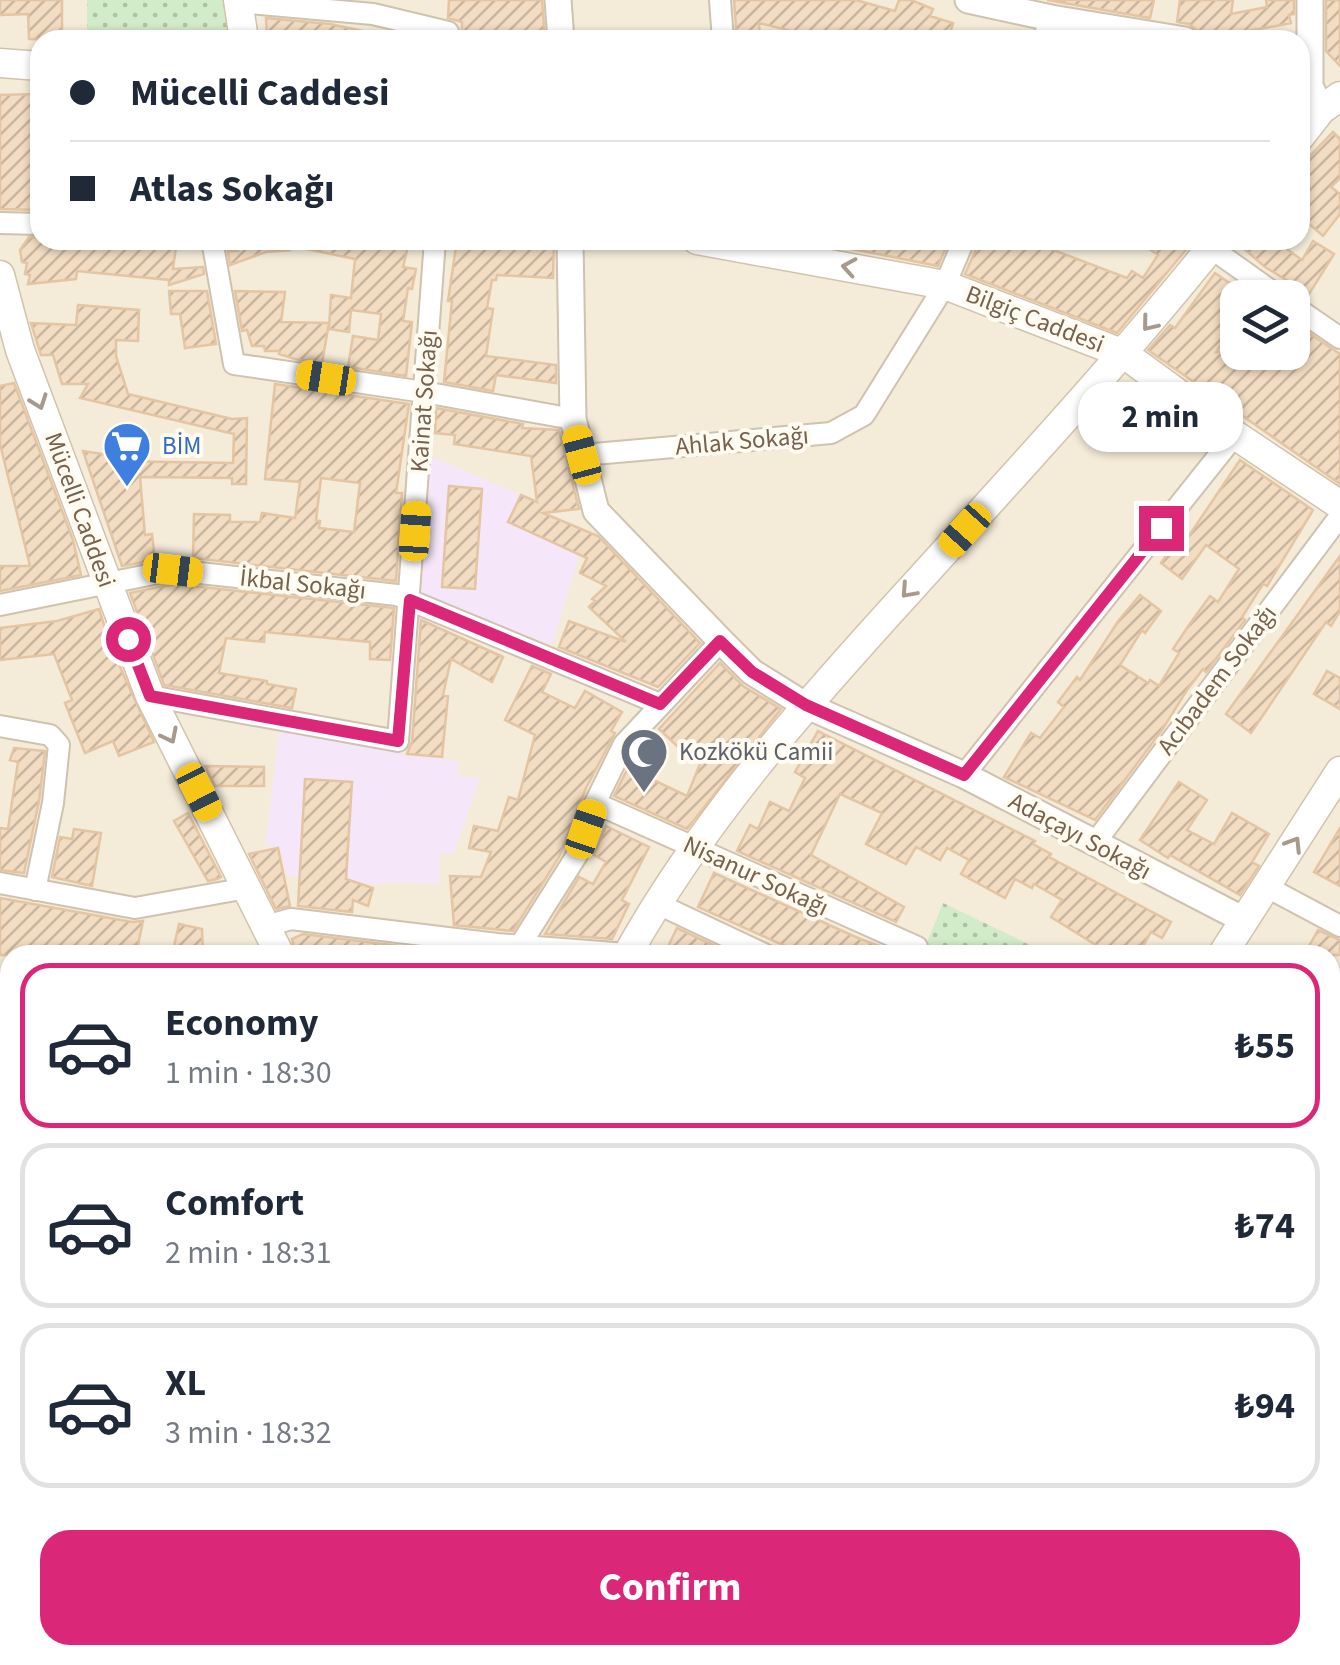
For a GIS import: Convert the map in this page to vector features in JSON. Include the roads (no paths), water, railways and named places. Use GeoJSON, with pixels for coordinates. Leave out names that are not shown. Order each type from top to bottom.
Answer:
{"type":"FeatureCollection","features":[{"type":"Feature","properties":{"kind":"main road"},"geometry":{"type":"LineString","coordinates":[[238,1],[242,30]]}},
{"type":"Feature","properties":{"kind":"main road"},"geometry":{"type":"LineString","coordinates":[[0,63],[30,65]]}},
{"type":"Feature","properties":{"kind":"main road","name":"Bilgiç Caddesi"},"geometry":{"type":"LineString","coordinates":[[751,250],[945,285],[1124,354],[1234,435],[1340,505]]}},
{"type":"Feature","properties":{"kind":"main road"},"geometry":{"type":"LineString","coordinates":[[633,945],[696,847],[806,705],[1124,354],[1209,250]]}},
{"type":"Feature","properties":{"kind":"main road","name":"Mücelli Caddesi"},"geometry":{"type":"LineString","coordinates":[[0,276],[10,352],[150,696],[275,945]]}},
{"type":"Feature","properties":{"kind":"main road"},"geometry":{"type":"LineString","coordinates":[[1228,945],[1340,770]]}},
{"type":"Feature","properties":{"kind":"street"},"geometry":{"type":"LineString","coordinates":[[558,0],[560,30]]}},
{"type":"Feature","properties":{"kind":"street"},"geometry":{"type":"LineString","coordinates":[[720,0],[722,30]]}},
{"type":"Feature","properties":{"kind":"street"},"geometry":{"type":"LineString","coordinates":[[968,0],[1047,29]]}},
{"type":"Feature","properties":{"kind":"street"},"geometry":{"type":"LineString","coordinates":[[238,1],[374,7],[442,30]]}},
{"type":"Feature","properties":{"kind":"street"},"geometry":{"type":"LineString","coordinates":[[1310,13],[1318,93]]}},
{"type":"Feature","properties":{"kind":"street"},"geometry":{"type":"LineString","coordinates":[[0,224],[30,224]]}},
{"type":"Feature","properties":{"kind":"street"},"geometry":{"type":"LineString","coordinates":[[214,250],[234,364],[573,419]]}},
{"type":"Feature","properties":{"kind":"street","name":"Kainat Sokağı"},"geometry":{"type":"LineString","coordinates":[[150,696],[398,741],[434,250]]}},
{"type":"Feature","properties":{"kind":"street","name":"Adaçayı Sokağı"},"geometry":{"type":"LineString","coordinates":[[570,250],[573,419],[596,511],[720,641],[752,672],[806,705],[964,775],[1244,920]]}},
{"type":"Feature","properties":{"kind":"street","name":"Ahlak Sokağı"},"geometry":{"type":"LineString","coordinates":[[582,455],[831,432],[864,415],[945,285],[960,250]]}},
{"type":"Feature","properties":{"kind":"street"},"geometry":{"type":"LineString","coordinates":[[1222,250],[1259,280]]}},
{"type":"Feature","properties":{"kind":"street"},"geometry":{"type":"LineString","coordinates":[[1310,317],[1340,338]]}},
{"type":"Feature","properties":{"kind":"street"},"geometry":{"type":"LineString","coordinates":[[964,775],[1234,435]]}},
{"type":"Feature","properties":{"kind":"street","name":"Acıbadem Sokağı"},"geometry":{"type":"LineString","coordinates":[[1094,844],[1340,516]]}},
{"type":"Feature","properties":{"kind":"street","name":"İkbal Sokağı"},"geometry":{"type":"LineString","coordinates":[[0,606],[173,570],[396,595],[660,704]]}},
{"type":"Feature","properties":{"kind":"street"},"geometry":{"type":"LineString","coordinates":[[520,945],[577,855],[595,803],[624,744],[720,641]]}},
{"type":"Feature","properties":{"kind":"street"},"geometry":{"type":"LineString","coordinates":[[0,726],[50,734],[59,745],[53,802],[35,890]]}},
{"type":"Feature","properties":{"kind":"street","name":"Nisanur Sokağı"},"geometry":{"type":"LineString","coordinates":[[595,803],[913,945]]}},
{"type":"Feature","properties":{"kind":"street"},"geometry":{"type":"LineString","coordinates":[[0,883],[136,908],[248,888]]}},
{"type":"Feature","properties":{"kind":"street"},"geometry":{"type":"LineString","coordinates":[[1267,887],[1340,926]]}},
{"type":"Feature","properties":{"kind":"street"},"geometry":{"type":"LineString","coordinates":[[658,904],[745,945]]}},
{"type":"Feature","properties":{"kind":"street"},"geometry":{"type":"LineString","coordinates":[[266,926],[291,919],[463,945]]}},
{"type":"Feature","properties":{"kind":"place","name":"BİM"},"geometry":{"type":"Point","coordinates":[127,488]}},
{"type":"Feature","properties":{"kind":"place","name":"Kozkökü Camii"},"geometry":{"type":"Point","coordinates":[644,794]}}]}
